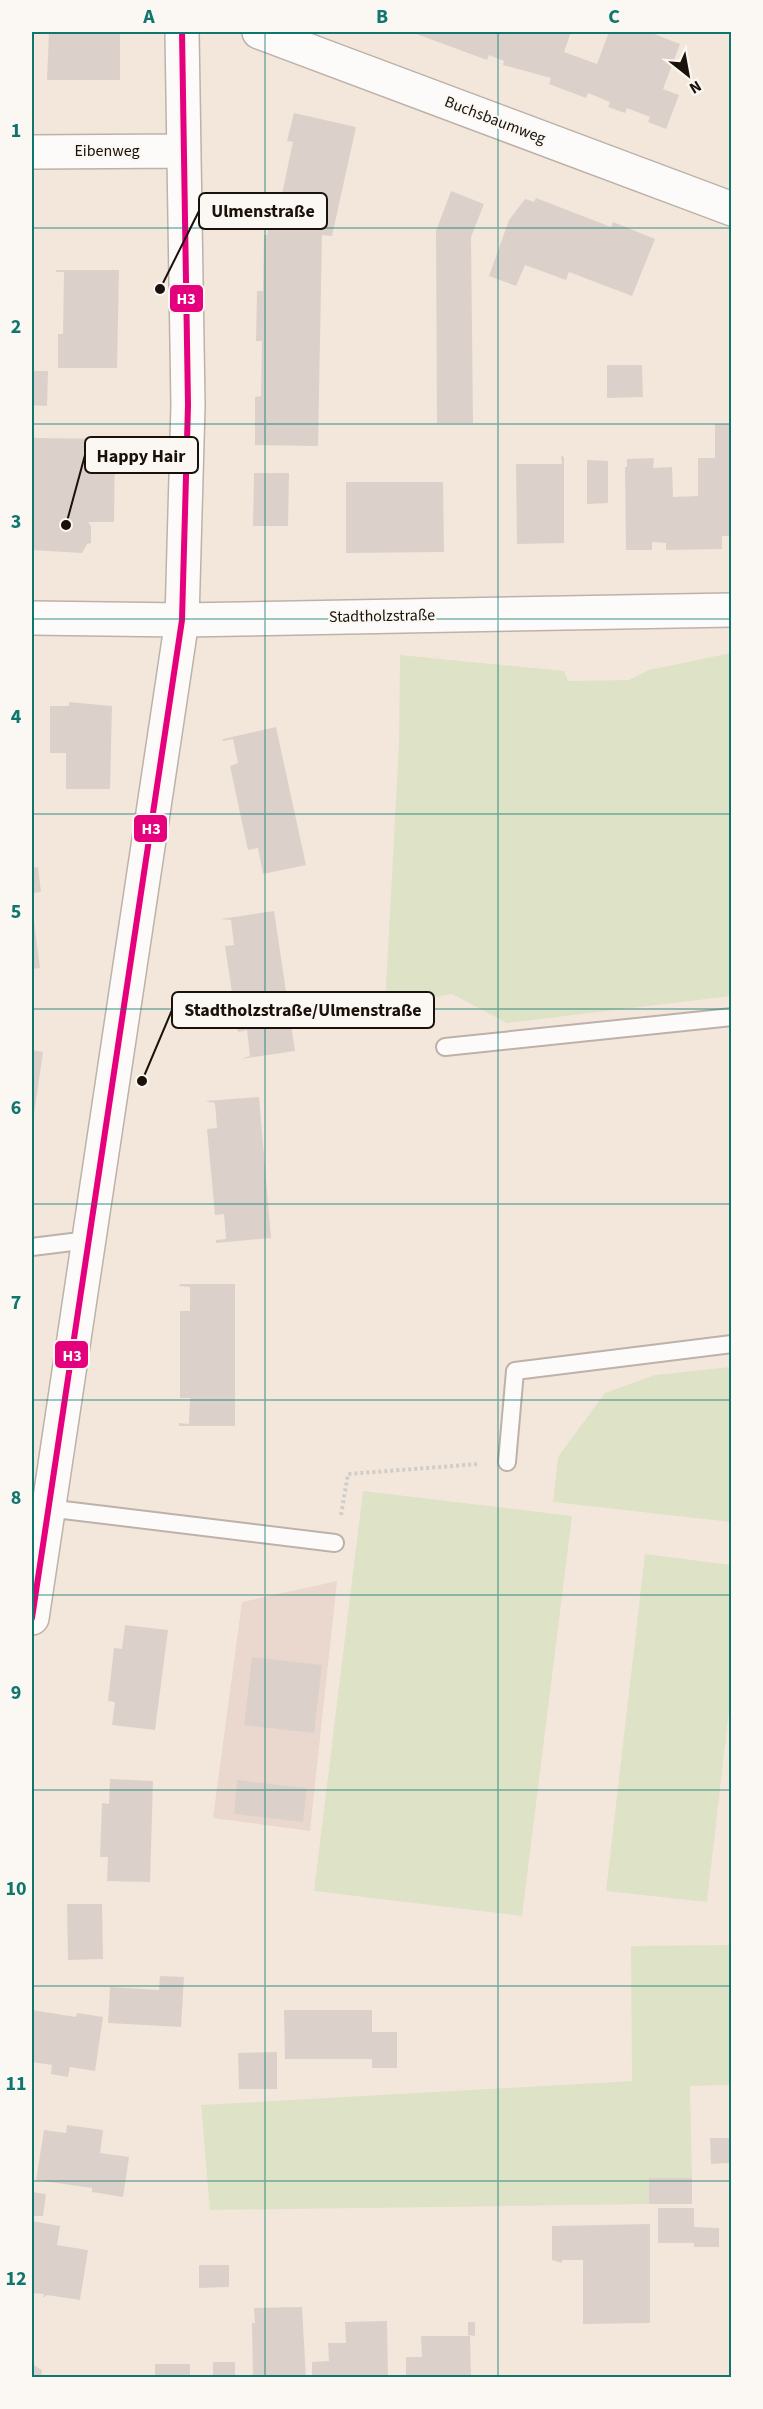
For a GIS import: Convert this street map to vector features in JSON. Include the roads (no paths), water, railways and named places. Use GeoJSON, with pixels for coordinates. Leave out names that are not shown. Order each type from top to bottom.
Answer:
{"type":"FeatureCollection","features":[{"type":"Feature","properties":{"kind":"street"},"geometry":{"type":"LineString","coordinates":[[32,1618],[182,620],[188,405],[182,32]]}},
{"type":"Feature","properties":{"kind":"street","name":"Buchsbaumweg"},"geometry":{"type":"LineString","coordinates":[[259,32],[732,209]]}},
{"type":"Feature","properties":{"kind":"street","name":"Eibenweg"},"geometry":{"type":"LineString","coordinates":[[32,152],[183,151]]}},
{"type":"Feature","properties":{"kind":"street","name":"Stadtholzstraße"},"geometry":{"type":"LineString","coordinates":[[32,618],[182,620],[732,610]]}},
{"type":"Feature","properties":{"kind":"lane"},"geometry":{"type":"LineString","coordinates":[[445,1047],[732,1017]]}},
{"type":"Feature","properties":{"kind":"lane"},"geometry":{"type":"LineString","coordinates":[[32,1247],[88,1240]]}},
{"type":"Feature","properties":{"kind":"lane"},"geometry":{"type":"LineString","coordinates":[[507,1462],[515,1371],[732,1344]]}},
{"type":"Feature","properties":{"kind":"lane"},"geometry":{"type":"LineString","coordinates":[[47,1508],[335,1543]]}},
{"type":"Feature","properties":{"kind":"place","name":"Ulmenstraße"},"geometry":{"type":"Point","coordinates":[160,289]}},
{"type":"Feature","properties":{"kind":"place","name":"Happy Hair"},"geometry":{"type":"Point","coordinates":[66,525]}},
{"type":"Feature","properties":{"kind":"place","name":"Stadtholzstraße/Ulmenstraße"},"geometry":{"type":"Point","coordinates":[142,1081]}}]}
